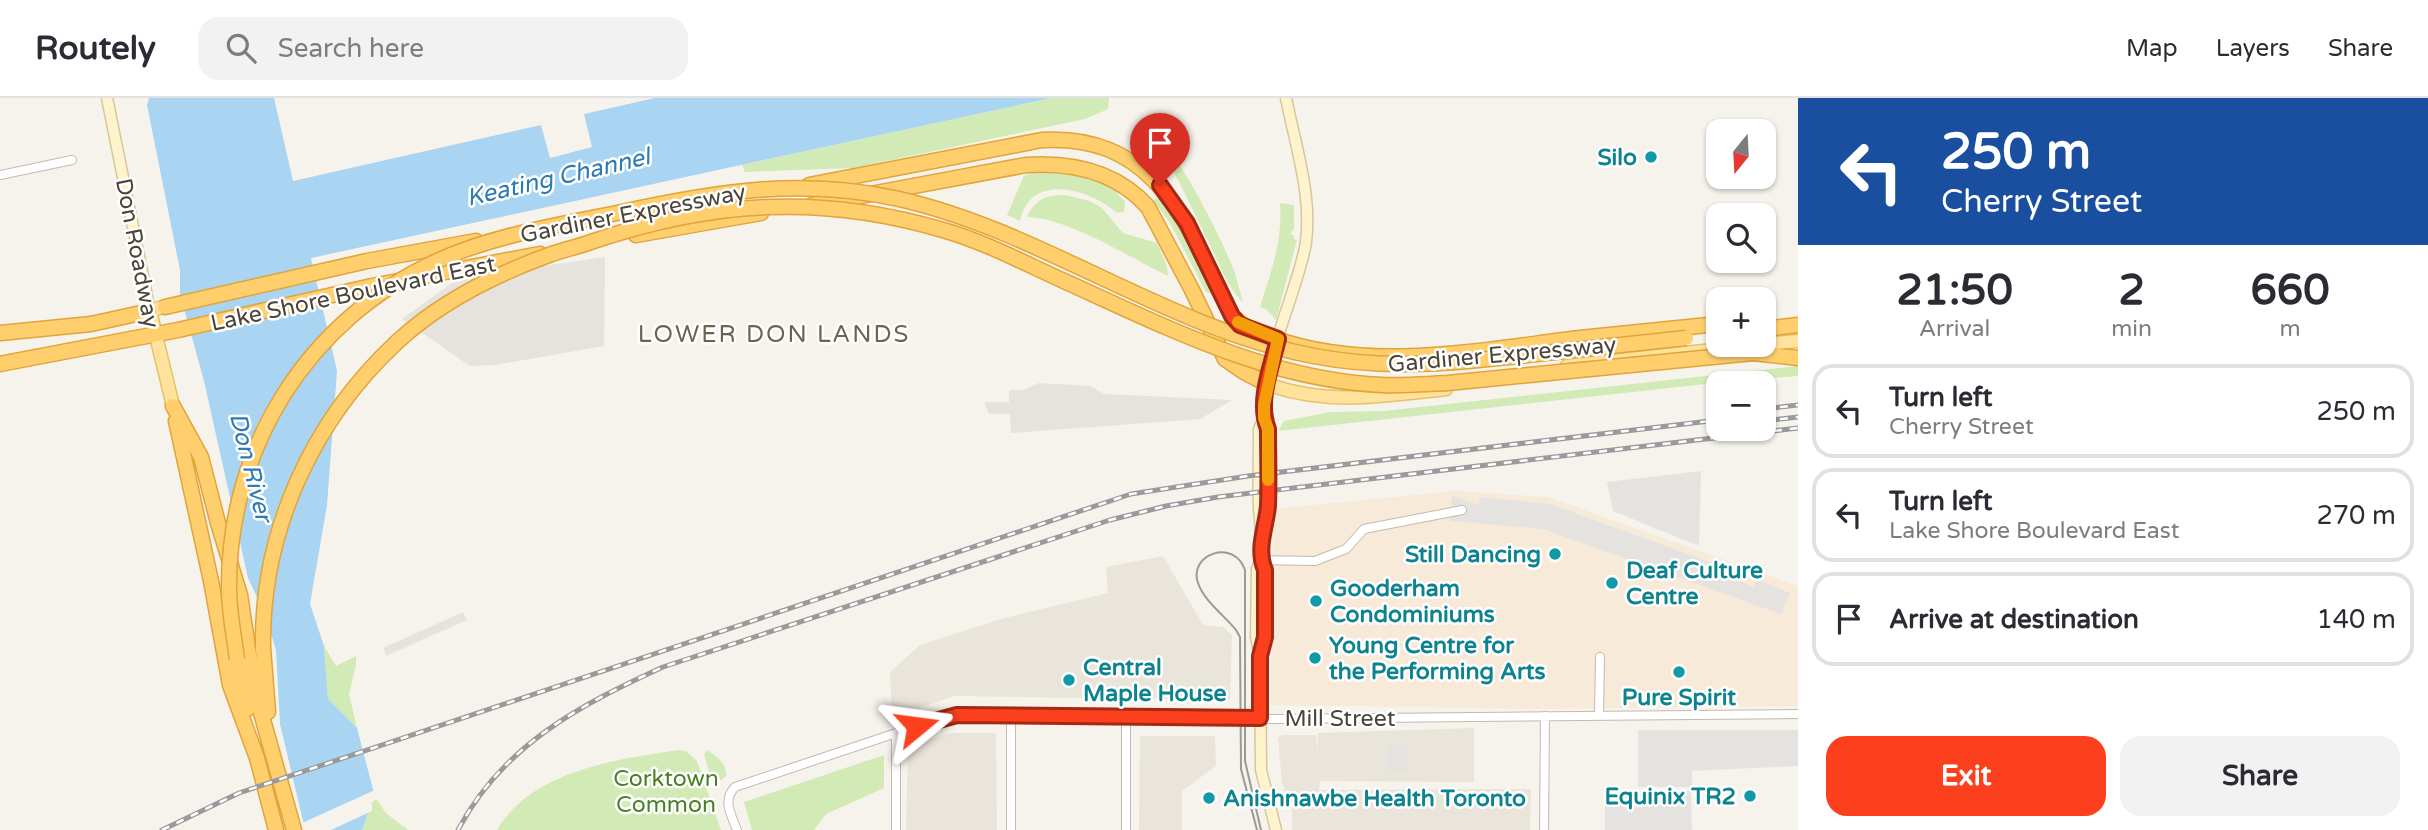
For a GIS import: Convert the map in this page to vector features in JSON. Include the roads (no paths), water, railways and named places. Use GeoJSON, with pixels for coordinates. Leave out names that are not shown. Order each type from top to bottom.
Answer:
{"type":"FeatureCollection","features":[{"type":"Feature","properties":{"kind":"highway","name":"Lake Shore Boulevard East"},"geometry":{"type":"LineString","coordinates":[[165,307],[367,261],[749,188],[806,186],[1010,144],[1054,139],[1091,145],[1130,160],[1153,178],[1174,202],[1200,247],[1232,316],[1240,325],[1278,339],[1313,348],[1384,356],[1443,354],[1706,325]]}},
{"type":"Feature","properties":{"kind":"highway"},"geometry":{"type":"LineString","coordinates":[[955,157],[1008,169]]}},
{"type":"Feature","properties":{"kind":"highway","name":"Lake Shore Boulevard East"},"geometry":{"type":"LineString","coordinates":[[0,364],[155,335],[372,286],[425,278],[678,226],[1044,164],[1076,166],[1121,183],[1139,197],[1148,207],[1191,288],[1225,359],[1267,384]]}},
{"type":"Feature","properties":{"kind":"highway","name":"Gardiner Expressway"},"geometry":{"type":"LineString","coordinates":[[257,758],[237,659],[229,588],[232,547],[240,500],[254,453],[271,416],[293,379],[317,349],[355,312],[380,294],[439,260],[474,247],[598,217],[721,192],[764,188],[816,188],[855,191],[898,199],[959,217],[1224,331],[1291,351],[1356,363],[1415,365],[1465,362],[1706,335]]}},
{"type":"Feature","properties":{"kind":"highway","name":"Gardiner Expressway"},"geometry":{"type":"LineString","coordinates":[[274,759],[262,648],[266,590],[284,513],[307,458],[336,410],[410,330],[464,293],[528,263],[627,230],[701,214],[773,206],[828,207],[894,218],[945,231],[992,249],[1149,320],[1234,354],[1290,372],[1358,383],[1403,386],[1448,383],[1706,353]]}},
{"type":"Feature","properties":{"kind":"highway","name":"Lake Shore Boulevard East"},"geometry":{"type":"LineString","coordinates":[[0,333],[91,324],[150,311]]}},
{"type":"Feature","properties":{"kind":"highway"},"geometry":{"type":"LineString","coordinates":[[1776,319],[1798,316]]}},
{"type":"Feature","properties":{"kind":"highway"},"geometry":{"type":"LineString","coordinates":[[1776,328],[1798,325]]}},
{"type":"Feature","properties":{"kind":"highway","name":"Gardiner Expressway"},"geometry":{"type":"LineString","coordinates":[[1776,347],[1798,348]]}},
{"type":"Feature","properties":{"kind":"highway"},"geometry":{"type":"LineString","coordinates":[[1776,352],[1798,358]]}},
{"type":"Feature","properties":{"kind":"highway"},"geometry":{"type":"LineString","coordinates":[[173,406],[211,581],[230,685],[257,758],[276,830]]}},
{"type":"Feature","properties":{"kind":"highway"},"geometry":{"type":"LineString","coordinates":[[173,406],[201,457],[240,595],[254,688],[295,830]]}},
{"type":"Feature","properties":{"kind":"main road","name":"Lake Shore Boulevard East"},"geometry":{"type":"LineString","coordinates":[[150,311],[165,307]]}},
{"type":"Feature","properties":{"kind":"main road","name":"Don Roadway"},"geometry":{"type":"LineString","coordinates":[[150,311],[173,406]]}},
{"type":"Feature","properties":{"kind":"main road","name":"Lake Shore Boulevard East"},"geometry":{"type":"LineString","coordinates":[[1776,344],[1798,341]]}},
{"type":"Feature","properties":{"kind":"main road","name":"Lake Shore Boulevard East"},"geometry":{"type":"LineString","coordinates":[[1267,384],[1318,398],[1402,394],[1485,384],[1579,363],[1706,352]]}},
{"type":"Feature","properties":{"kind":"street","name":"Don Roadway"},"geometry":{"type":"LineString","coordinates":[[107,98],[150,311]]}},
{"type":"Feature","properties":{"kind":"street"},"geometry":{"type":"LineString","coordinates":[[1276,830],[1261,770],[1260,656],[1265,637],[1265,570],[1261,560],[1262,536],[1268,508],[1268,429],[1264,418],[1267,384],[1300,269],[1307,221],[1286,98]]}},
{"type":"Feature","properties":{"kind":"street"},"geometry":{"type":"LineString","coordinates":[[0,175],[72,160]]}},
{"type":"Feature","properties":{"kind":"street"},"geometry":{"type":"LineString","coordinates":[[1261,560],[1315,561],[1346,549],[1364,529],[1462,510]]}},
{"type":"Feature","properties":{"kind":"street"},"geometry":{"type":"LineString","coordinates":[[1599,716],[1600,657]]}},
{"type":"Feature","properties":{"kind":"street","name":"Mill Street"},"geometry":{"type":"LineString","coordinates":[[737,830],[727,803],[728,794],[739,786],[950,716],[1260,718],[1798,714]]}},
{"type":"Feature","properties":{"kind":"street"},"geometry":{"type":"LineString","coordinates":[[1011,716],[1011,830]]}},
{"type":"Feature","properties":{"kind":"street"},"geometry":{"type":"LineString","coordinates":[[1544,830],[1545,716]]}},
{"type":"Feature","properties":{"kind":"street"},"geometry":{"type":"LineString","coordinates":[[1126,718],[1126,830]]}},
{"type":"Feature","properties":{"kind":"street"},"geometry":{"type":"LineString","coordinates":[[896,733],[896,830]]}},
{"type":"Feature","properties":{"kind":"water"},"geometry":{"type":"Polygon","coordinates":[[[149,98],[274,98],[293,181],[541,125],[550,158],[592,147],[584,114],[655,98],[1051,98],[311,258],[337,371],[327,505],[310,604],[324,646],[328,699],[357,728],[375,797],[369,800],[362,830],[306,830],[280,724],[276,650],[265,614],[248,578],[204,381],[180,294],[180,270],[147,105],[149,98]]]}},
{"type":"Feature","properties":{"kind":"tram line"},"geometry":{"type":"LineString","coordinates":[[1257,830],[1241,769],[1240,637],[1205,596],[1198,583],[1200,564],[1206,558],[1223,552],[1232,554],[1245,570],[1245,761],[1261,830]]}},
{"type":"Feature","properties":{"kind":"railway"},"geometry":{"type":"LineString","coordinates":[[1776,408],[1798,405]]}},
{"type":"Feature","properties":{"kind":"railway"},"geometry":{"type":"LineString","coordinates":[[1776,420],[1798,417]]}},
{"type":"Feature","properties":{"kind":"railway"},"geometry":{"type":"LineString","coordinates":[[162,830],[239,793],[1131,494],[1248,476],[1706,421]]}},
{"type":"Feature","properties":{"kind":"railway"},"geometry":{"type":"LineString","coordinates":[[458,830],[476,800],[497,774],[521,751],[574,713],[632,681],[663,667],[1110,520],[1218,497],[1798,428]]}},
{"type":"Feature","properties":{"kind":"place","name":"Silo"},"geometry":{"type":"Point","coordinates":[1651,157]}},
{"type":"Feature","properties":{"kind":"place","name":"Still Dancing"},"geometry":{"type":"Point","coordinates":[1555,554]}},
{"type":"Feature","properties":{"kind":"place","name":"Deaf Culture Centre"},"geometry":{"type":"Point","coordinates":[1612,583]}},
{"type":"Feature","properties":{"kind":"place","name":"Gooderham Condominiums"},"geometry":{"type":"Point","coordinates":[1316,601]}},
{"type":"Feature","properties":{"kind":"place","name":"Young Centre for the Performing Arts"},"geometry":{"type":"Point","coordinates":[1315,658]}},
{"type":"Feature","properties":{"kind":"place","name":"Pure Spirit"},"geometry":{"type":"Point","coordinates":[1679,672]}},
{"type":"Feature","properties":{"kind":"place","name":"Central Maple House"},"geometry":{"type":"Point","coordinates":[1069,680]}},
{"type":"Feature","properties":{"kind":"place","name":"Equinix TR2"},"geometry":{"type":"Point","coordinates":[1750,796]}},
{"type":"Feature","properties":{"kind":"place","name":"Anishnawbe Health Toronto"},"geometry":{"type":"Point","coordinates":[1209,798]}},
{"type":"Feature","properties":{"kind":"district","name":"LOWER DON LANDS"},"geometry":{"type":"Point","coordinates":[774,334]}},
{"type":"Feature","properties":{"kind":"water label","name":"Keating Channel"},"geometry":{"type":"Point","coordinates":[558,177]}},
{"type":"Feature","properties":{"kind":"water label","name":"Don River"},"geometry":{"type":"Point","coordinates":[251,467]}},
{"type":"Feature","properties":{"kind":"park label","name":"Corktown Common"},"geometry":{"type":"Point","coordinates":[666,791]}}]}
